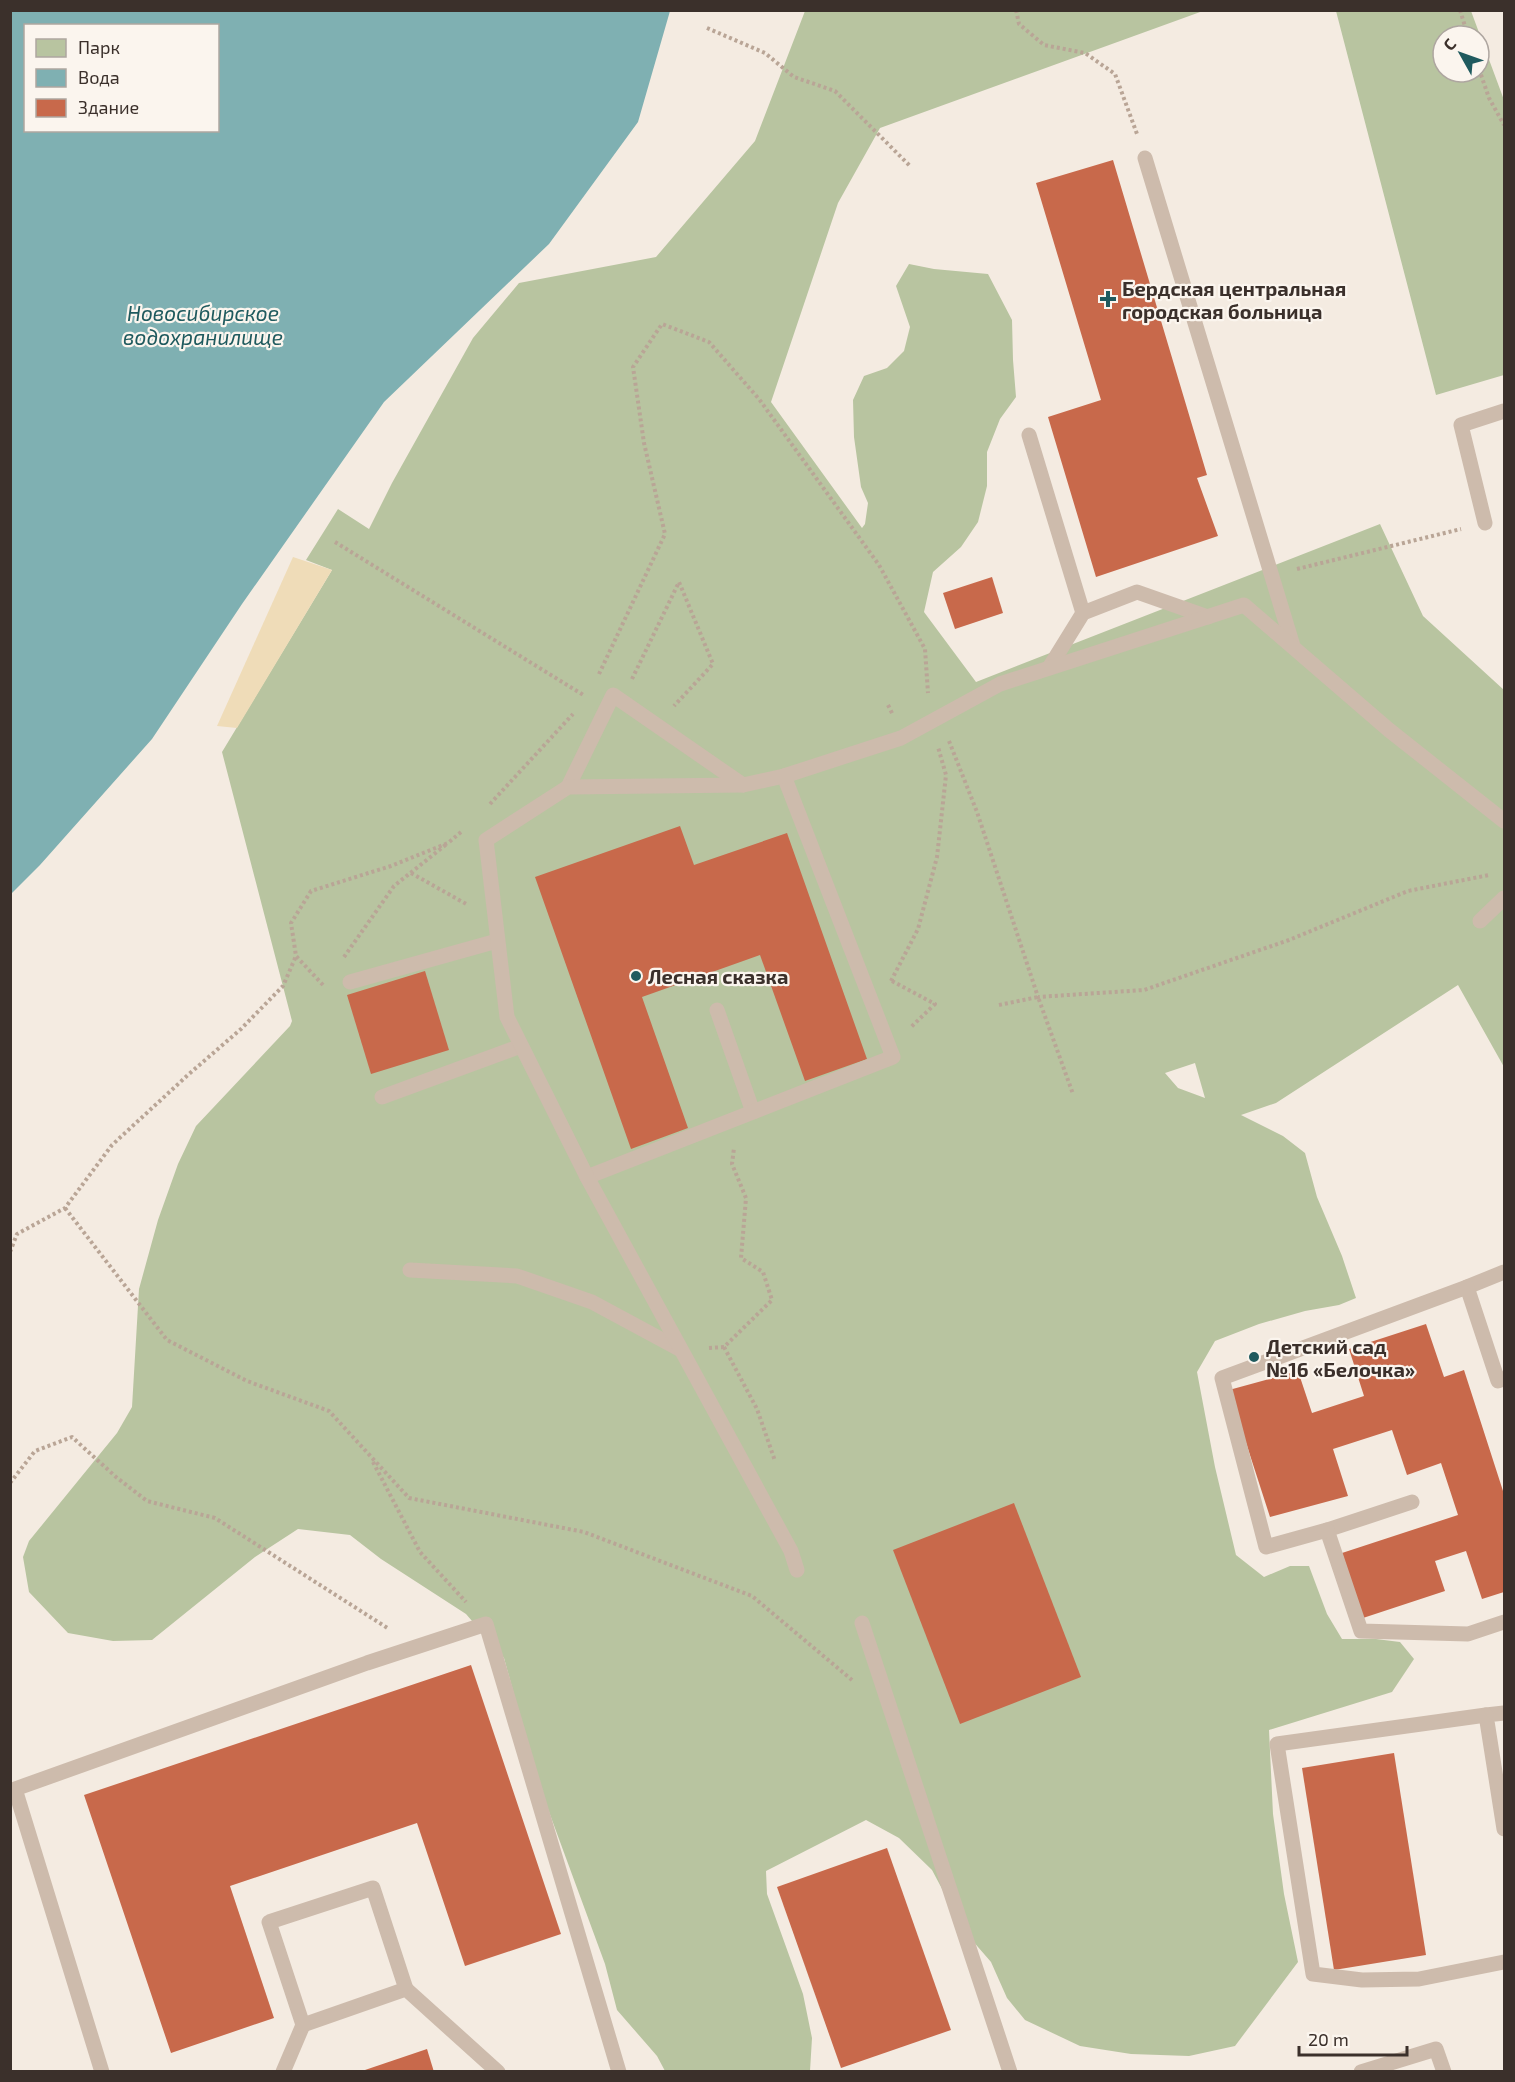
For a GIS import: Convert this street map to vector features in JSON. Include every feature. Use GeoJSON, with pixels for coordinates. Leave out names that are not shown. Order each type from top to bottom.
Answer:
{"type":"FeatureCollection","features":[{"type":"Feature","properties":{"kind":"lane"},"geometry":{"type":"LineString","coordinates":[[1145,158],[1293,646]]}},
{"type":"Feature","properties":{"kind":"lane"},"geometry":{"type":"LineString","coordinates":[[1485,523],[1461,425],[1504,411]]}},
{"type":"Feature","properties":{"kind":"lane"},"geometry":{"type":"LineString","coordinates":[[1029,435],[1083,613]]}},
{"type":"Feature","properties":{"kind":"lane"},"geometry":{"type":"LineString","coordinates":[[1049,668],[1083,613],[1137,592],[1208,617]]}},
{"type":"Feature","properties":{"kind":"lane"},"geometry":{"type":"LineString","coordinates":[[568,787],[743,785],[784,776],[901,738],[1000,684],[1244,605],[1389,729],[1504,821]]}},
{"type":"Feature","properties":{"kind":"lane"},"geometry":{"type":"LineString","coordinates":[[743,785],[613,695],[568,787],[486,840],[507,1017],[587,1177],[792,1551],[796,1570]]}},
{"type":"Feature","properties":{"kind":"lane"},"geometry":{"type":"LineString","coordinates":[[587,1177],[893,1057],[784,776]]}},
{"type":"Feature","properties":{"kind":"lane"},"geometry":{"type":"LineString","coordinates":[[1480,921],[1504,898]]}},
{"type":"Feature","properties":{"kind":"lane"},"geometry":{"type":"LineString","coordinates":[[350,982],[497,941]]}},
{"type":"Feature","properties":{"kind":"lane"},"geometry":{"type":"LineString","coordinates":[[717,1010],[746,1115]]}},
{"type":"Feature","properties":{"kind":"lane"},"geometry":{"type":"LineString","coordinates":[[382,1097],[521,1047]]}},
{"type":"Feature","properties":{"kind":"lane"},"geometry":{"type":"LineString","coordinates":[[410,1270],[517,1276],[592,1302],[681,1350]]}},
{"type":"Feature","properties":{"kind":"lane"},"geometry":{"type":"LineString","coordinates":[[1412,1502],[1266,1547],[1222,1378],[1504,1272]]}},
{"type":"Feature","properties":{"kind":"lane"},"geometry":{"type":"LineString","coordinates":[[1467,1287],[1498,1381],[1504,1379]]}},
{"type":"Feature","properties":{"kind":"lane"},"geometry":{"type":"LineString","coordinates":[[1327,1530],[1361,1631],[1468,1634],[1504,1622]]}},
{"type":"Feature","properties":{"kind":"lane"},"geometry":{"type":"LineString","coordinates":[[862,1623],[1010,2072]]}},
{"type":"Feature","properties":{"kind":"lane"},"geometry":{"type":"LineString","coordinates":[[102,2072],[15,1789],[486,1624],[619,2072]]}},
{"type":"Feature","properties":{"kind":"lane"},"geometry":{"type":"LineString","coordinates":[[1504,1713],[1277,1744],[1313,1974],[1362,1980],[1419,1979],[1504,1962]]}},
{"type":"Feature","properties":{"kind":"lane"},"geometry":{"type":"LineString","coordinates":[[1486,1715],[1504,1829]]}},
{"type":"Feature","properties":{"kind":"lane"},"geometry":{"type":"LineString","coordinates":[[283,2072],[303,2025],[269,1922],[373,1888],[406,1989],[498,2072]]}},
{"type":"Feature","properties":{"kind":"lane"},"geometry":{"type":"LineString","coordinates":[[303,2025],[406,1989]]}},
{"type":"Feature","properties":{"kind":"lane"},"geometry":{"type":"LineString","coordinates":[[1361,2072],[1436,2049],[1444,2072]]}},
{"type":"Feature","properties":{"kind":"path"},"geometry":{"type":"LineString","coordinates":[[1016,10],[1019,24],[1044,45],[1085,53],[1115,74],[1145,158]]}},
{"type":"Feature","properties":{"kind":"path"},"geometry":{"type":"LineString","coordinates":[[707,28],[765,53],[794,77],[835,92],[911,168]]}},
{"type":"Feature","properties":{"kind":"path"},"geometry":{"type":"LineString","coordinates":[[1484,84],[1504,125]]}},
{"type":"Feature","properties":{"kind":"path"},"geometry":{"type":"LineString","coordinates":[[597,677],[665,534],[644,443],[633,367],[662,324],[709,342],[759,399],[879,565],[925,649],[946,775],[937,857],[918,929],[875,1012]]}},
{"type":"Feature","properties":{"kind":"path"},"geometry":{"type":"LineString","coordinates":[[1271,575],[1485,523]]}},
{"type":"Feature","properties":{"kind":"path"},"geometry":{"type":"LineString","coordinates":[[335,542],[588,698],[604,713]]}},
{"type":"Feature","properties":{"kind":"path"},"geometry":{"type":"LineString","coordinates":[[621,701],[679,582],[712,664],[656,725]]}},
{"type":"Feature","properties":{"kind":"path"},"geometry":{"type":"LineString","coordinates":[[486,808],[588,698],[592,688]]}},
{"type":"Feature","properties":{"kind":"path"},"geometry":{"type":"LineString","coordinates":[[935,719],[977,812],[1038,997],[1073,1094]]}},
{"type":"Feature","properties":{"kind":"path"},"geometry":{"type":"LineString","coordinates":[[342,958],[394,886],[464,829]]}},
{"type":"Feature","properties":{"kind":"path"},"geometry":{"type":"LineString","coordinates":[[10,1252],[17,1234],[65,1208],[112,1145],[241,1029],[283,986],[296,957],[291,923],[311,891],[391,866],[448,843]]}},
{"type":"Feature","properties":{"kind":"path"},"geometry":{"type":"LineString","coordinates":[[411,873],[495,921]]}},
{"type":"Feature","properties":{"kind":"path"},"geometry":{"type":"LineString","coordinates":[[999,1005],[1038,997],[1144,990],[1289,940],[1408,891],[1494,874]]}},
{"type":"Feature","properties":{"kind":"path"},"geometry":{"type":"LineString","coordinates":[[296,957],[323,986],[329,976]]}},
{"type":"Feature","properties":{"kind":"path"},"geometry":{"type":"LineString","coordinates":[[681,1350],[724,1347],[772,1300],[763,1272],[741,1258],[746,1198],[732,1164],[746,1115]]}},
{"type":"Feature","properties":{"kind":"path"},"geometry":{"type":"LineString","coordinates":[[65,1208],[167,1340],[247,1381],[329,1411],[409,1498],[584,1532],[752,1596],[857,1684]]}},
{"type":"Feature","properties":{"kind":"path"},"geometry":{"type":"LineString","coordinates":[[724,1347],[757,1408],[776,1463]]}},
{"type":"Feature","properties":{"kind":"path"},"geometry":{"type":"LineString","coordinates":[[10,1483],[34,1451],[72,1437],[116,1477],[147,1501],[215,1518],[418,1646]]}},
{"type":"Feature","properties":{"kind":"path"},"geometry":{"type":"LineString","coordinates":[[370,1456],[420,1552],[486,1624]]}},
{"type":"Feature","properties":{"kind":"green space"},"geometry":{"type":"Polygon","coordinates":[[[805,11],[1203,11],[880,128],[838,203],[771,402],[862,528],[865,524],[868,503],[861,487],[854,437],[853,400],[864,376],[887,368],[904,351],[910,327],[896,286],[909,264],[934,269],[988,274],[1012,320],[1016,397],[1000,419],[987,452],[987,486],[978,522],[961,547],[933,572],[924,612],[976,682],[1380,524],[1423,616],[1504,690],[1504,1067],[1458,985],[1276,1103],[1241,1115],[1283,1136],[1305,1153],[1317,1197],[1342,1256],[1356,1298],[1339,1305],[1305,1311],[1259,1324],[1215,1341],[1197,1372],[1215,1467],[1236,1555],[1264,1577],[1290,1566],[1309,1566],[1327,1614],[1342,1639],[1400,1642],[1414,1659],[1392,1692],[1269,1730],[1273,1814],[1284,1894],[1298,1962],[1235,2046],[1189,2056],[1131,2054],[1080,2046],[1025,2020],[1007,1998],[991,1962],[965,1932],[932,1870],[899,1838],[866,1820],[766,1871],[767,1894],[803,1994],[812,2038],[810,2071],[665,2071],[657,2056],[617,2010],[605,1964],[538,1782],[504,1658],[466,1614],[381,1559],[350,1535],[298,1529],[255,1557],[152,1640],[113,1641],[68,1633],[29,1592],[23,1557],[29,1541],[117,1433],[132,1407],[139,1289],[158,1220],[178,1164],[196,1126],[290,1026],[292,1021],[222,752],[332,570],[306,560],[338,509],[369,529],[473,338],[519,283],[656,257],[755,141],[805,11]],[[1195,1063],[1165,1073],[1178,1088],[1205,1098],[1195,1063]]]}},
{"type":"Feature","properties":{"kind":"green space"},"geometry":{"type":"Polygon","coordinates":[[[1336,11],[1471,11],[1476,24],[1431,24],[1431,84],[1491,84],[1491,65],[1504,100],[1504,375],[1436,395],[1336,11]]]}},
{"type":"Feature","properties":{"kind":"sand"},"geometry":{"type":"Polygon","coordinates":[[[293,557],[332,570],[237,728],[217,726],[293,557]]]}},
{"type":"Feature","properties":{"kind":"water","name":"Новосибирское водохранилище"},"geometry":{"type":"Polygon","coordinates":[[[11,10],[670,11],[638,122],[549,244],[384,402],[242,604],[152,739],[40,865],[11,894],[11,10]]]}},
{"type":"Feature","properties":{"kind":"building"},"geometry":{"type":"Polygon","coordinates":[[[1113,160],[1207,475],[1197,478],[1218,536],[1096,577],[1048,417],[1101,400],[1036,183],[1113,160]]]}},
{"type":"Feature","properties":{"kind":"building"},"geometry":{"type":"Polygon","coordinates":[[[992,577],[1003,613],[955,629],[943,593],[992,577]]]}},
{"type":"Feature","properties":{"kind":"building","name":"Лесная сказка"},"geometry":{"type":"Polygon","coordinates":[[[680,826],[694,865],[787,833],[867,1059],[805,1081],[760,955],[642,997],[688,1128],[631,1149],[535,877],[680,826]]]}},
{"type":"Feature","properties":{"kind":"building"},"geometry":{"type":"Polygon","coordinates":[[[425,971],[449,1050],[371,1074],[347,995],[425,971]]]}},
{"type":"Feature","properties":{"kind":"building"},"geometry":{"type":"Polygon","coordinates":[[[1426,1324],[1444,1377],[1464,1370],[1504,1490],[1504,1592],[1482,1599],[1466,1551],[1435,1561],[1445,1591],[1363,1618],[1342,1553],[1458,1515],[1441,1463],[1407,1475],[1392,1430],[1333,1449],[1348,1496],[1270,1517],[1229,1390],[1298,1371],[1312,1413],[1364,1396],[1349,1349],[1426,1324]]]}},
{"type":"Feature","properties":{"kind":"building"},"geometry":{"type":"Polygon","coordinates":[[[1014,1503],[1081,1677],[960,1724],[893,1550],[1014,1503]]]}},
{"type":"Feature","properties":{"kind":"building"},"geometry":{"type":"Polygon","coordinates":[[[471,1665],[561,1934],[465,1966],[417,1823],[230,1886],[274,2018],[171,2053],[84,1795],[471,1665]]]}},
{"type":"Feature","properties":{"kind":"building"},"geometry":{"type":"Polygon","coordinates":[[[1394,1753],[1426,1955],[1334,1970],[1302,1768],[1394,1753]]]}},
{"type":"Feature","properties":{"kind":"building"},"geometry":{"type":"Polygon","coordinates":[[[887,1848],[951,2030],[841,2068],[777,1887],[887,1848]]]}},
{"type":"Feature","properties":{"kind":"building"},"geometry":{"type":"Polygon","coordinates":[[[427,2049],[434,2072],[362,2072],[362,2071],[427,2049]]]}},
{"type":"Feature","properties":{"kind":"place","name":"Бердская центральная городская больница"},"geometry":{"type":"Point","coordinates":[1108,299]}},
{"type":"Feature","properties":{"kind":"place","name":"Лесная сказка"},"geometry":{"type":"Point","coordinates":[636,976]}},
{"type":"Feature","properties":{"kind":"place","name":"Детский сад №16 «Белочка»"},"geometry":{"type":"Point","coordinates":[1254,1357]}}]}
